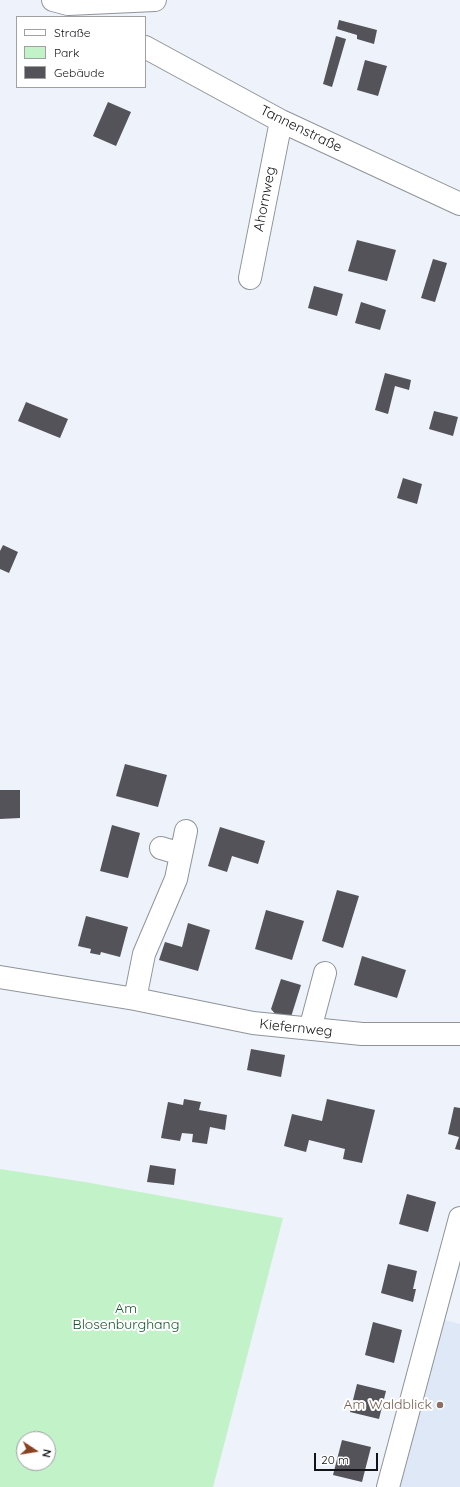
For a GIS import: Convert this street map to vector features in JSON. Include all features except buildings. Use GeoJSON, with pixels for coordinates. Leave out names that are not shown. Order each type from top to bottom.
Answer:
{"type":"FeatureCollection","features":[{"type":"Feature","properties":{"kind":"street"},"geometry":{"type":"LineString","coordinates":[[60,2],[155,0]]}},
{"type":"Feature","properties":{"kind":"street"},"geometry":{"type":"LineString","coordinates":[[60,2],[89,16]]}},
{"type":"Feature","properties":{"kind":"street","name":"Tannenstraße"},"geometry":{"type":"LineString","coordinates":[[146,48],[281,121],[460,204]]}},
{"type":"Feature","properties":{"kind":"street","name":"Ahornweg"},"geometry":{"type":"LineString","coordinates":[[250,278],[281,121]]}},
{"type":"Feature","properties":{"kind":"street"},"geometry":{"type":"LineString","coordinates":[[134,999],[144,954],[176,879],[171,851],[186,831]]}},
{"type":"Feature","properties":{"kind":"street"},"geometry":{"type":"LineString","coordinates":[[314,1029],[313,1018],[325,973]]}},
{"type":"Feature","properties":{"kind":"street","name":"Kiefernweg"},"geometry":{"type":"LineString","coordinates":[[0,977],[134,999],[253,1023],[362,1034],[460,1034]]}},
{"type":"Feature","properties":{"kind":"street"},"geometry":{"type":"LineString","coordinates":[[388,1487],[460,1218]]}},
{"type":"Feature","properties":{"kind":"shaded area","name":"Am Waldblick"},"geometry":{"type":"Polygon","coordinates":[[[441,1319],[460,1324],[460,1487],[399,1487],[441,1319]]]}},
{"type":"Feature","properties":{"kind":"green space","name":"Am Blosenburghang"},"geometry":{"type":"Polygon","coordinates":[[[0,1169],[85,1182],[283,1218],[213,1487],[0,1487],[0,1169]]]}},
{"type":"Feature","properties":{"kind":"place","name":"Am Waldblick"},"geometry":{"type":"Point","coordinates":[440,1405]}}]}
